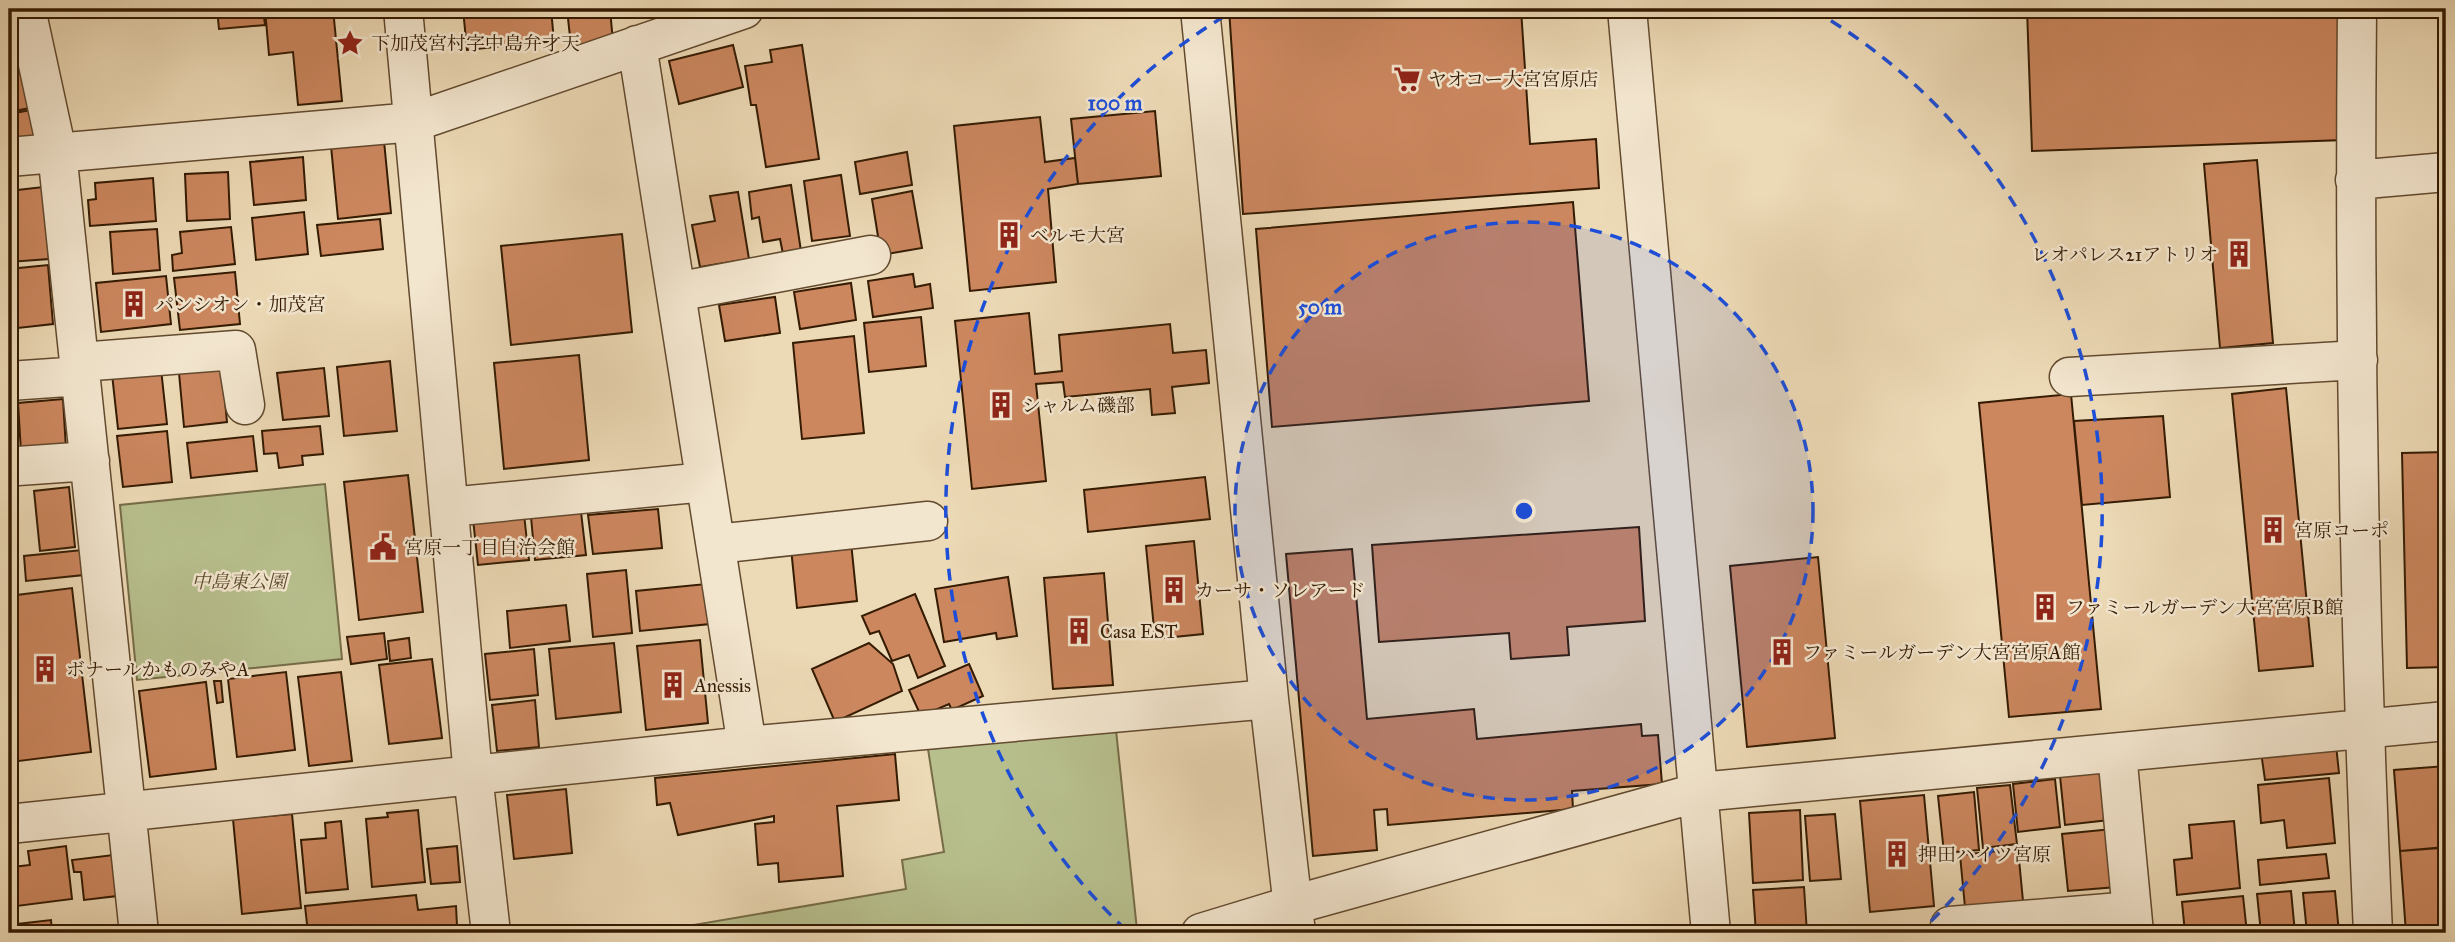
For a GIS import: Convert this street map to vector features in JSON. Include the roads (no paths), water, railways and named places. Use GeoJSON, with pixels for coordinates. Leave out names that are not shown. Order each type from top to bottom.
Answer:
{"type":"FeatureCollection","features":[{"type":"Feature","properties":{"kind":"street"},"geometry":{"type":"LineString","coordinates":[[26,9],[57,152],[139,933]]}},
{"type":"Feature","properties":{"kind":"street"},"geometry":{"type":"LineString","coordinates":[[403,9],[473,775],[491,933]]}},
{"type":"Feature","properties":{"kind":"street"},"geometry":{"type":"LineString","coordinates":[[9,157],[414,122],[744,9]]}},
{"type":"Feature","properties":{"kind":"street"},"geometry":{"type":"LineString","coordinates":[[1200,9],[1269,699],[1294,919]]}},
{"type":"Feature","properties":{"kind":"street"},"geometry":{"type":"LineString","coordinates":[[1627,9],[1711,933]]}},
{"type":"Feature","properties":{"kind":"street"},"geometry":{"type":"LineString","coordinates":[[2357,9],[2355,180],[2364,731],[2373,933]]}},
{"type":"Feature","properties":{"kind":"street"},"geometry":{"type":"LineString","coordinates":[[637,45],[747,746]]}},
{"type":"Feature","properties":{"kind":"street"},"geometry":{"type":"LineString","coordinates":[[2355,180],[2446,172]]}},
{"type":"Feature","properties":{"kind":"street"},"geometry":{"type":"LineString","coordinates":[[676,292],[871,255]]}},
{"type":"Feature","properties":{"kind":"street"},"geometry":{"type":"LineString","coordinates":[[9,381],[80,369],[236,350],[245,405]]}},
{"type":"Feature","properties":{"kind":"street"},"geometry":{"type":"LineString","coordinates":[[2069,377],[2358,359]]}},
{"type":"Feature","properties":{"kind":"street"},"geometry":{"type":"LineString","coordinates":[[18,466],[90,461]]}},
{"type":"Feature","properties":{"kind":"street"},"geometry":{"type":"LineString","coordinates":[[449,507],[705,481]]}},
{"type":"Feature","properties":{"kind":"street"},"geometry":{"type":"LineString","coordinates":[[716,544],[928,521]]}},
{"type":"Feature","properties":{"kind":"street"},"geometry":{"type":"LineString","coordinates":[[9,824],[747,746],[1269,699]]}},
{"type":"Feature","properties":{"kind":"street"},"geometry":{"type":"LineString","coordinates":[[1201,933],[1294,919],[1700,792],[2364,731],[2446,721]]}},
{"type":"Feature","properties":{"kind":"street"},"geometry":{"type":"LineString","coordinates":[[1950,926],[2133,922],[2118,753]]}},
{"type":"Feature","properties":{"kind":"place","name":"下加茂宮村字中島弁才天"},"geometry":{"type":"Point","coordinates":[350,43]}},
{"type":"Feature","properties":{"kind":"place","name":"ヤオコー大宮宮原店"},"geometry":{"type":"Point","coordinates":[1407,79]}},
{"type":"Feature","properties":{"kind":"place","name":"ベルモ大宮"},"geometry":{"type":"Point","coordinates":[1009,235]}},
{"type":"Feature","properties":{"kind":"place","name":"レオパレス21アトリオ"},"geometry":{"type":"Point","coordinates":[2239,254]}},
{"type":"Feature","properties":{"kind":"place","name":"パンシオン・加茂宮"},"geometry":{"type":"Point","coordinates":[134,304]}},
{"type":"Feature","properties":{"kind":"place","name":"シャルム磯部"},"geometry":{"type":"Point","coordinates":[1001,405]}},
{"type":"Feature","properties":{"kind":"place","name":"宮原コーポ"},"geometry":{"type":"Point","coordinates":[2273,530]}},
{"type":"Feature","properties":{"kind":"place","name":"宮原一丁目自治会館"},"geometry":{"type":"Point","coordinates":[383,547]}},
{"type":"Feature","properties":{"kind":"place","name":"カーサ・ソレアード"},"geometry":{"type":"Point","coordinates":[1174,590]}},
{"type":"Feature","properties":{"kind":"place","name":"ファミールガーデン大宮宮原B館"},"geometry":{"type":"Point","coordinates":[2045,607]}},
{"type":"Feature","properties":{"kind":"place","name":"Casa EST"},"geometry":{"type":"Point","coordinates":[1079,631]}},
{"type":"Feature","properties":{"kind":"place","name":"ファミールガーデン大宮宮原A館"},"geometry":{"type":"Point","coordinates":[1782,652]}},
{"type":"Feature","properties":{"kind":"place","name":"ボナールかものみやA"},"geometry":{"type":"Point","coordinates":[45,669]}},
{"type":"Feature","properties":{"kind":"place","name":"Anessis"},"geometry":{"type":"Point","coordinates":[673,685]}},
{"type":"Feature","properties":{"kind":"place","name":"押田ハイツ宮原"},"geometry":{"type":"Point","coordinates":[1897,854]}},
{"type":"Feature","properties":{"kind":"park label","name":"中島東公園"},"geometry":{"type":"Point","coordinates":[239,581]}}]}
